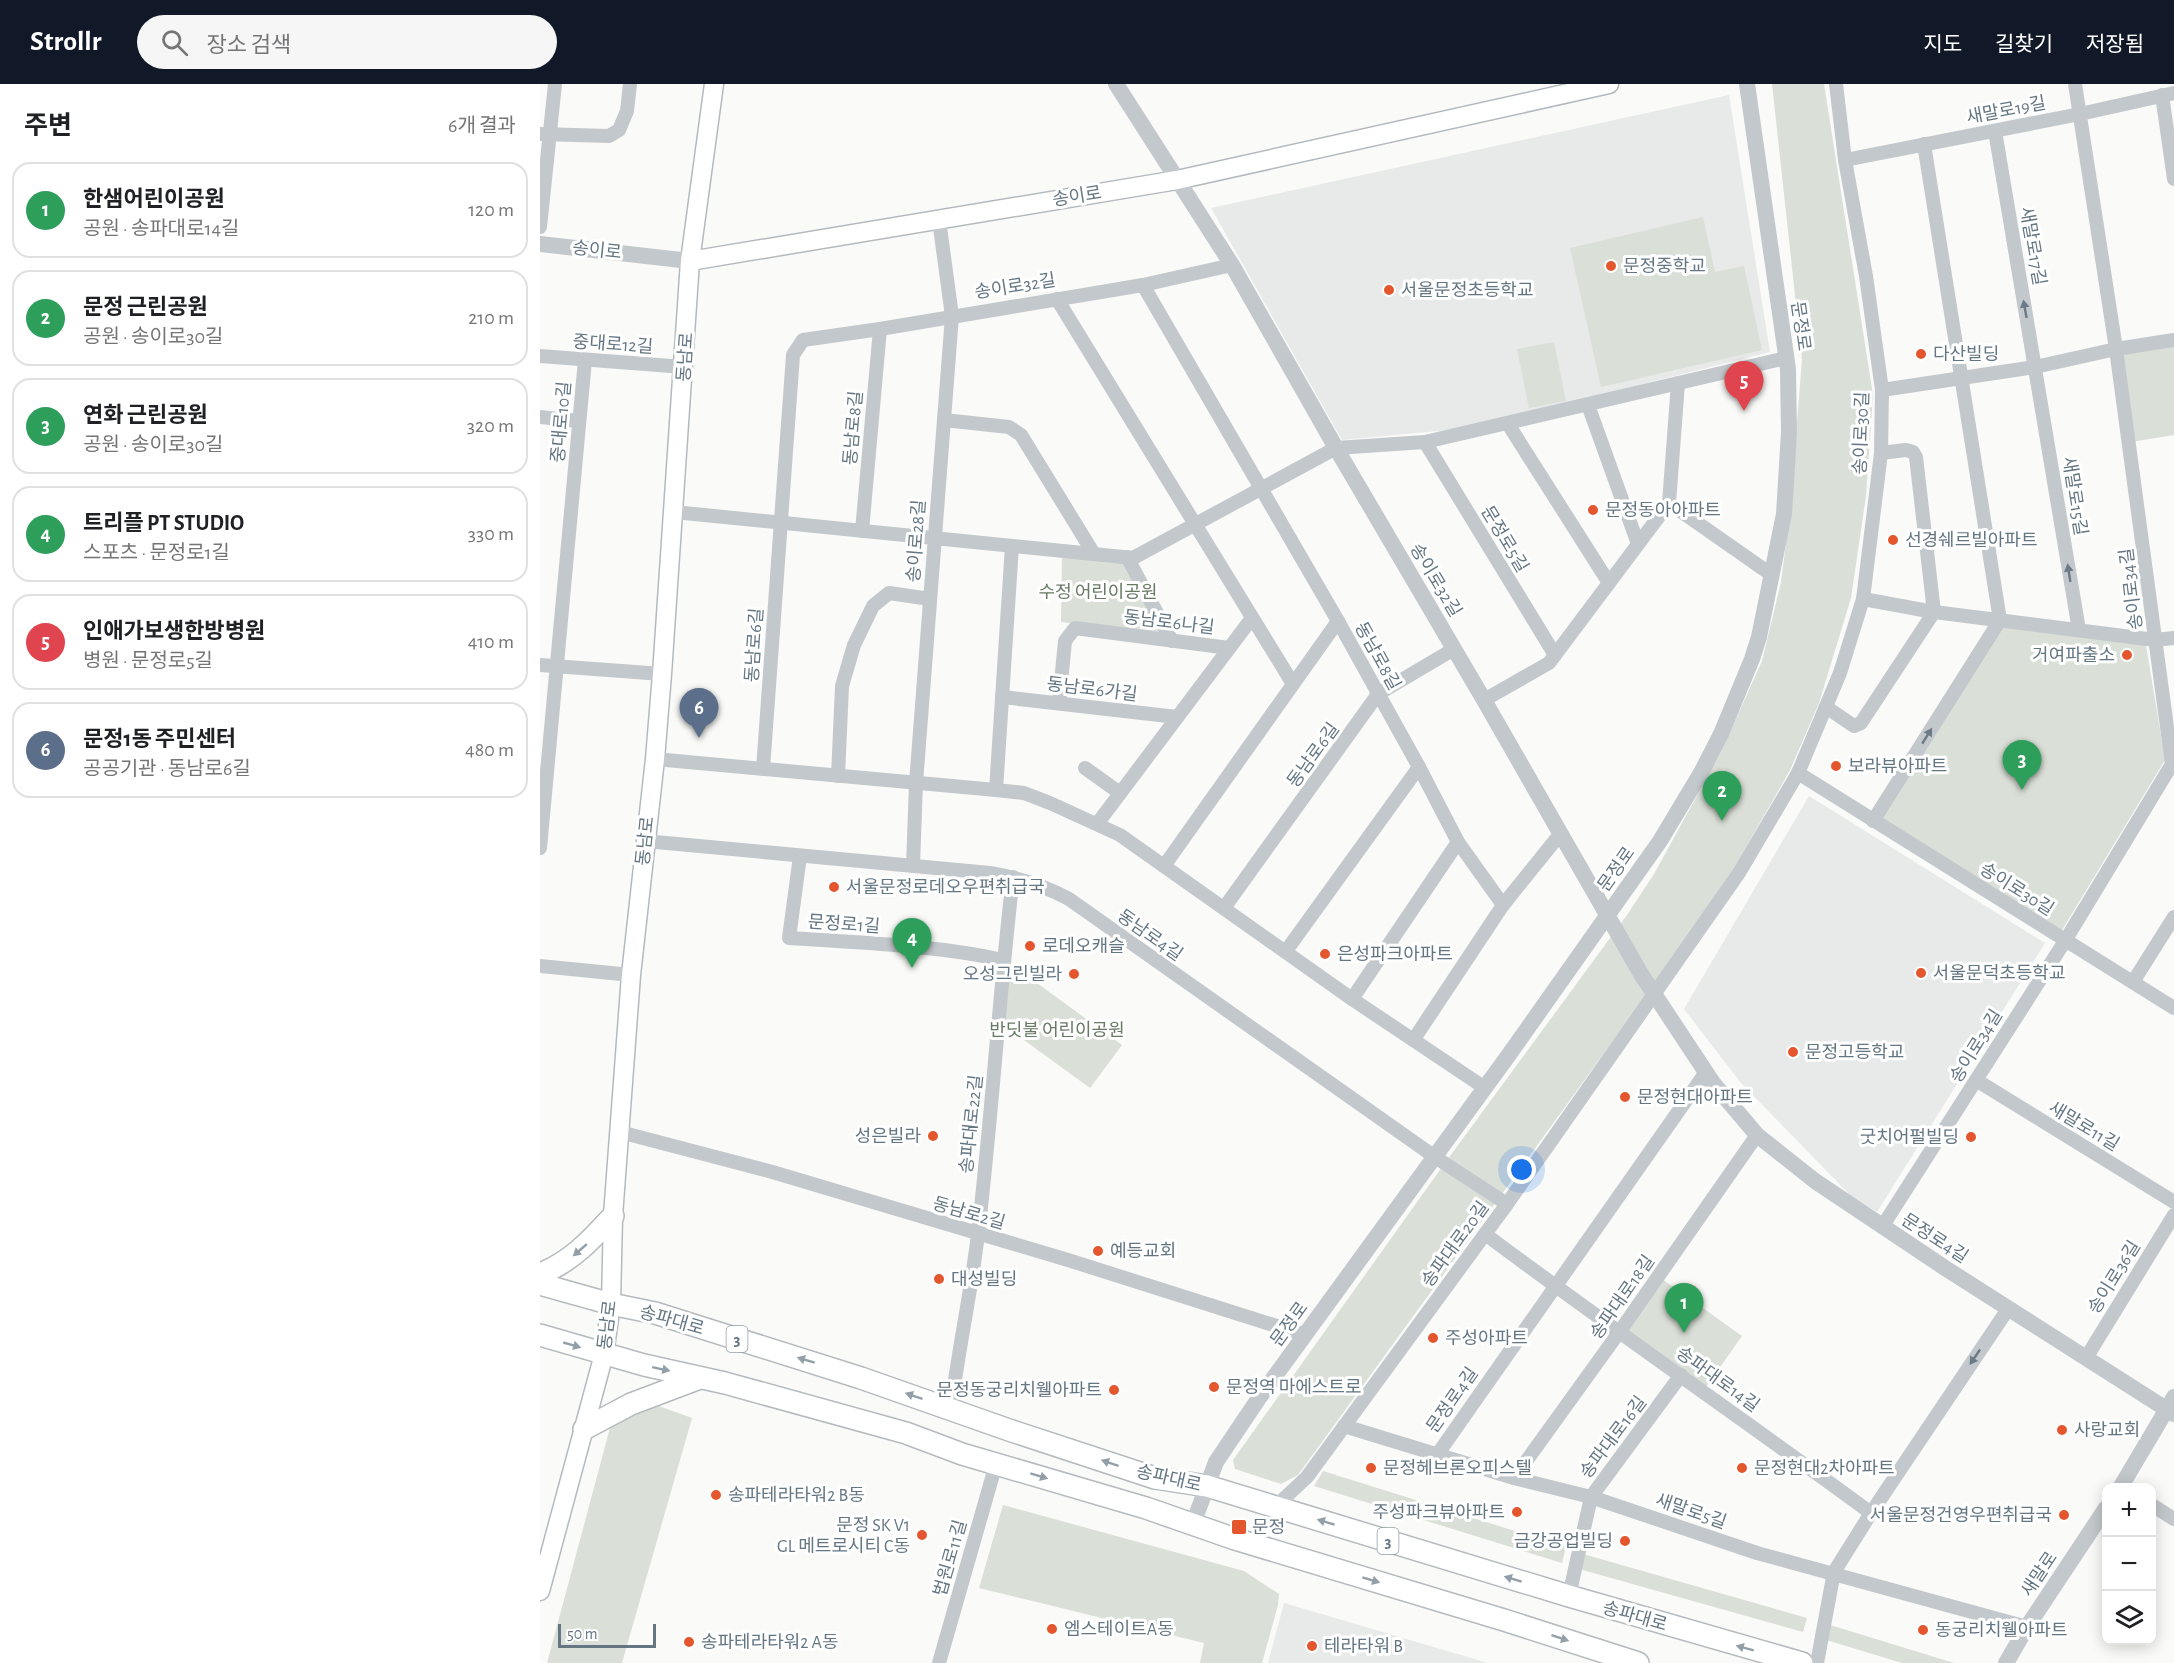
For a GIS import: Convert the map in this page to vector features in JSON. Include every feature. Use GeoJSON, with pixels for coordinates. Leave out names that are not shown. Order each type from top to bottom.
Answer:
{"type":"FeatureCollection","features":[{"type":"Feature","properties":{"kind":"main road","name":"동남로"},"geometry":{"type":"LineString","coordinates":[[540,1591],[604,1354],[611,1304],[613,1216],[631,975],[655,759],[690,261],[714,84]]}},
{"type":"Feature","properties":{"kind":"main road","name":"송이로"},"geometry":{"type":"LineString","coordinates":[[690,261],[1177,180],[1609,84]]}},
{"type":"Feature","properties":{"kind":"main road"},"geometry":{"type":"LineString","coordinates":[[540,1274],[556,1268],[580,1251],[613,1216]]}},
{"type":"Feature","properties":{"kind":"main road","name":"송파대로"},"geometry":{"type":"LineString","coordinates":[[540,1284],[665,1316],[861,1378],[1155,1478],[1207,1486],[1569,1596],[1802,1663]]}},
{"type":"Feature","properties":{"kind":"main road","name":"송파대로"},"geometry":{"type":"LineString","coordinates":[[540,1335],[604,1354],[896,1430],[962,1454],[1146,1508],[1235,1539],[1495,1617],[1638,1663]]}},
{"type":"Feature","properties":{"kind":"main road"},"geometry":{"type":"LineString","coordinates":[[584,1429],[631,1404],[700,1378]]}},
{"type":"Feature","properties":{"kind":"street"},"geometry":{"type":"LineString","coordinates":[[540,227],[545,134],[555,84]]}},
{"type":"Feature","properties":{"kind":"street"},"geometry":{"type":"LineString","coordinates":[[545,134],[609,135],[619,130],[627,111],[630,84]]}},
{"type":"Feature","properties":{"kind":"street","name":"송이로32길"},"geometry":{"type":"LineString","coordinates":[[1116,84],[1232,265],[1608,914]]}},
{"type":"Feature","properties":{"kind":"street","name":"문정로"},"geometry":{"type":"LineString","coordinates":[[1193,1524],[1216,1462],[1660,841],[1721,734],[1752,659],[1759,637],[1784,514],[1789,432],[1786,358],[1747,84]]}},
{"type":"Feature","properties":{"kind":"street","name":"송이로30길"},"geometry":{"type":"LineString","coordinates":[[1654,994],[1739,873],[1798,773],[1840,673],[1863,599],[1881,453],[1882,390],[1866,276],[1845,160],[1836,84]]}},
{"type":"Feature","properties":{"kind":"street","name":"송이로34길"},"geometry":{"type":"LineString","coordinates":[[1882,1227],[2065,940],[2172,764],[2116,349],[2075,84]]}},
{"type":"Feature","properties":{"kind":"street"},"geometry":{"type":"LineString","coordinates":[[2168,94],[2174,179]]}},
{"type":"Feature","properties":{"kind":"street","name":"새말로19길"},"geometry":{"type":"LineString","coordinates":[[1845,160],[2080,114],[2168,94]]}},
{"type":"Feature","properties":{"kind":"street","name":"새말로17길"},"geometry":{"type":"LineString","coordinates":[[1995,131],[2035,367]]}},
{"type":"Feature","properties":{"kind":"street"},"geometry":{"type":"LineString","coordinates":[[1873,821],[2000,620],[1924,144]]}},
{"type":"Feature","properties":{"kind":"street","name":"송이로28길"},"geometry":{"type":"LineString","coordinates":[[913,866],[916,783],[952,316],[939,220]]}},
{"type":"Feature","properties":{"kind":"street","name":"송이로"},"geometry":{"type":"LineString","coordinates":[[540,244],[690,261]]}},
{"type":"Feature","properties":{"kind":"street","name":"송이로32길"},"geometry":{"type":"LineString","coordinates":[[780,522],[793,355],[803,340],[1143,285],[1232,265]]}},
{"type":"Feature","properties":{"kind":"street","name":"동남로8길"},"geometry":{"type":"LineString","coordinates":[[1143,285],[1338,621],[1458,842],[1503,905]]}},
{"type":"Feature","properties":{"kind":"street"},"geometry":{"type":"LineString","coordinates":[[1057,299],[1293,684]]}},
{"type":"Feature","properties":{"kind":"street","name":"동남로8길"},"geometry":{"type":"LineString","coordinates":[[862,531],[880,329]]}},
{"type":"Feature","properties":{"kind":"street"},"geometry":{"type":"LineString","coordinates":[[1882,390],[2035,367],[2174,339]]}},
{"type":"Feature","properties":{"kind":"street","name":"중대로12길"},"geometry":{"type":"LineString","coordinates":[[540,356],[684,367]]}},
{"type":"Feature","properties":{"kind":"street"},"geometry":{"type":"LineString","coordinates":[[674,512],[1133,558],[1336,448],[1425,442],[1786,358]]}},
{"type":"Feature","properties":{"kind":"street","name":"중대로10길"},"geometry":{"type":"LineString","coordinates":[[540,849],[585,360]]}},
{"type":"Feature","properties":{"kind":"street","name":"새말로15길"},"geometry":{"type":"LineString","coordinates":[[2035,367],[2079,630]]}},
{"type":"Feature","properties":{"kind":"street"},"geometry":{"type":"LineString","coordinates":[[1484,700],[1549,663],[1669,502],[1678,384]]}},
{"type":"Feature","properties":{"kind":"street"},"geometry":{"type":"LineString","coordinates":[[1588,405],[1638,544]]}},
{"type":"Feature","properties":{"kind":"street"},"geometry":{"type":"LineString","coordinates":[[540,417],[579,421]]}},
{"type":"Feature","properties":{"kind":"street"},"geometry":{"type":"LineString","coordinates":[[944,420],[1009,427],[1022,435],[1094,554]]}},
{"type":"Feature","properties":{"kind":"street"},"geometry":{"type":"LineString","coordinates":[[1508,424],[1609,583]]}},
{"type":"Feature","properties":{"kind":"street","name":"문정로5길"},"geometry":{"type":"LineString","coordinates":[[1425,442],[1555,655]]}},
{"type":"Feature","properties":{"kind":"street"},"geometry":{"type":"LineString","coordinates":[[1826,707],[1854,726],[1861,723],[1934,612],[1916,457],[1913,452],[1906,450],[1881,453]]}},
{"type":"Feature","properties":{"kind":"street"},"geometry":{"type":"LineString","coordinates":[[1669,502],[1772,575]]}},
{"type":"Feature","properties":{"kind":"street","name":"동남로6길"},"geometry":{"type":"LineString","coordinates":[[763,769],[780,522]]}},
{"type":"Feature","properties":{"kind":"street"},"geometry":{"type":"LineString","coordinates":[[996,789],[1012,546]]}},
{"type":"Feature","properties":{"kind":"street"},"geometry":{"type":"LineString","coordinates":[[1127,557],[1172,641]]}},
{"type":"Feature","properties":{"kind":"street"},"geometry":{"type":"LineString","coordinates":[[838,776],[842,686],[854,645],[873,606],[889,593],[930,599]]}},
{"type":"Feature","properties":{"kind":"street"},"geometry":{"type":"LineString","coordinates":[[1863,599],[1934,612],[2155,640],[2174,638]]}},
{"type":"Feature","properties":{"kind":"street","name":"동남로6나길"},"geometry":{"type":"LineString","coordinates":[[1097,824],[1252,618]]}},
{"type":"Feature","properties":{"kind":"street"},"geometry":{"type":"LineString","coordinates":[[1164,866],[1338,621]]}},
{"type":"Feature","properties":{"kind":"street","name":"동남로6나길"},"geometry":{"type":"LineString","coordinates":[[1059,703],[1065,640],[1075,628],[1229,648]]}},
{"type":"Feature","properties":{"kind":"street","name":"동남로6길"},"geometry":{"type":"LineString","coordinates":[[1224,908],[1378,694],[1454,649]]}},
{"type":"Feature","properties":{"kind":"street"},"geometry":{"type":"LineString","coordinates":[[540,665],[662,674]]}},
{"type":"Feature","properties":{"kind":"street","name":"동남로6가길"},"geometry":{"type":"LineString","coordinates":[[1002,697],[1177,717]]}},
{"type":"Feature","properties":{"kind":"street"},"geometry":{"type":"LineString","coordinates":[[655,759],[1024,793],[1120,835],[1352,999],[1485,1088]]}},
{"type":"Feature","properties":{"kind":"street"},"geometry":{"type":"LineString","coordinates":[[1286,951],[1419,767]]}},
{"type":"Feature","properties":{"kind":"street"},"geometry":{"type":"LineString","coordinates":[[1085,768],[1120,793]]}},
{"type":"Feature","properties":{"kind":"street","name":"송이로30길"},"geometry":{"type":"LineString","coordinates":[[1798,773],[2065,940]]}},
{"type":"Feature","properties":{"kind":"street"},"geometry":{"type":"LineString","coordinates":[[1414,1039],[1503,905],[1561,833]]}},
{"type":"Feature","properties":{"kind":"street","name":"동남로4길"},"geometry":{"type":"LineString","coordinates":[[645,842],[913,866],[1013,877],[1045,886],[1069,899],[1435,1157]]}},
{"type":"Feature","properties":{"kind":"street"},"geometry":{"type":"LineString","coordinates":[[1352,999],[1458,842]]}},
{"type":"Feature","properties":{"kind":"street","name":"문정로1길"},"geometry":{"type":"LineString","coordinates":[[800,856],[789,938],[929,949],[976,954],[1003,960]]}},
{"type":"Feature","properties":{"kind":"street","name":"송파대로22길"},"geometry":{"type":"LineString","coordinates":[[951,1409],[955,1373],[967,1318],[978,1234],[999,1026],[1003,960],[1013,877]]}},
{"type":"Feature","properties":{"kind":"street","name":"문정로4길"},"geometry":{"type":"LineString","coordinates":[[1608,914],[1641,974],[1706,1072],[1757,1135],[1815,1181],[1882,1227],[2086,1358],[2171,1407]]}},
{"type":"Feature","properties":{"kind":"street"},"geometry":{"type":"LineString","coordinates":[[2133,982],[2174,917]]}},
{"type":"Feature","properties":{"kind":"street"},"geometry":{"type":"LineString","coordinates":[[2065,940],[2174,1008]]}},
{"type":"Feature","properties":{"kind":"street"},"geometry":{"type":"LineString","coordinates":[[540,966],[631,975]]}},
{"type":"Feature","properties":{"kind":"street","name":"송파대로20길"},"geometry":{"type":"LineString","coordinates":[[1275,1507],[1308,1477],[1507,1204],[1654,994]]}},
{"type":"Feature","properties":{"kind":"street","name":"문정로4길"},"geometry":{"type":"LineString","coordinates":[[1437,1455],[1706,1072]]}},
{"type":"Feature","properties":{"kind":"street","name":"새말로11길"},"geometry":{"type":"LineString","coordinates":[[1976,1080],[2174,1202]]}},
{"type":"Feature","properties":{"kind":"street","name":"동남로2길"},"geometry":{"type":"LineString","coordinates":[[620,1132],[769,1171],[1068,1260],[1305,1335]]}},
{"type":"Feature","properties":{"kind":"street","name":"송파대로18길"},"geometry":{"type":"LineString","coordinates":[[1514,1478],[1757,1135]]}},
{"type":"Feature","properties":{"kind":"street"},"geometry":{"type":"LineString","coordinates":[[1435,1157],[1507,1204]]}},
{"type":"Feature","properties":{"kind":"street","name":"송이로36길"},"geometry":{"type":"LineString","coordinates":[[2086,1358],[2174,1215]]}},
{"type":"Feature","properties":{"kind":"street","name":"송파대로14길"},"geometry":{"type":"LineString","coordinates":[[1485,1234],[1871,1513]]}},
{"type":"Feature","properties":{"kind":"street"},"geometry":{"type":"LineString","coordinates":[[1817,1663],[1834,1572],[2008,1308]]}},
{"type":"Feature","properties":{"kind":"street","name":"송파대로16길"},"geometry":{"type":"LineString","coordinates":[[1569,1596],[1591,1497],[1682,1375]]}},
{"type":"Feature","properties":{"kind":"street"},"geometry":{"type":"LineString","coordinates":[[2124,1483],[2171,1407]]}},
{"type":"Feature","properties":{"kind":"street","name":"새말로5길"},"geometry":{"type":"LineString","coordinates":[[1344,1426],[1514,1478],[1591,1497],[1757,1553],[1834,1572],[2027,1627]]}},
{"type":"Feature","properties":{"kind":"street","name":"법원로11길"},"geometry":{"type":"LineString","coordinates":[[939,1663],[996,1464]]}},
{"type":"Feature","properties":{"kind":"street"},"geometry":{"type":"LineString","coordinates":[[2156,1508],[2174,1519]]}},
{"type":"Feature","properties":{"kind":"street","name":"새말로"},"geometry":{"type":"LineString","coordinates":[[2006,1663],[2027,1627],[2102,1514]]}},
{"type":"Feature","properties":{"kind":"shaded area"},"geometry":{"type":"Polygon","coordinates":[[[1729,95],[1770,352],[1449,430],[1342,440],[1211,208],[1729,95]]]}},
{"type":"Feature","properties":{"kind":"shaded area"},"geometry":{"type":"Polygon","coordinates":[[[1809,796],[2045,943],[1877,1212],[1850,1195],[1741,1083],[1684,1009],[1809,796]]]}},
{"type":"Feature","properties":{"kind":"shaded area"},"geometry":{"type":"Polygon","coordinates":[[[1284,1603],[1488,1663],[1268,1663],[1284,1603]]]}},
{"type":"Feature","properties":{"kind":"green space"},"geometry":{"type":"Polygon","coordinates":[[[1772,84],[1824,84],[1873,395],[1866,496],[1851,598],[1819,703],[1790,770],[1732,872],[1644,998],[1298,1475],[1281,1484],[1235,1469],[1233,1460],[1442,1167],[1627,915],[1654,874],[1722,750],[1762,661],[1781,582],[1790,512],[1802,359],[1772,84]]]}},
{"type":"Feature","properties":{"kind":"green space"},"geometry":{"type":"Polygon","coordinates":[[[1703,217],[1715,272],[1744,266],[1762,350],[1601,387],[1570,248],[1703,217]]]}},
{"type":"Feature","properties":{"kind":"green space"},"geometry":{"type":"Polygon","coordinates":[[[1554,342],[1566,401],[1529,408],[1517,349],[1554,342]]]}},
{"type":"Feature","properties":{"kind":"green space"},"geometry":{"type":"Polygon","coordinates":[[[2174,343],[2174,435],[2131,442],[2119,354],[2174,343]]]}},
{"type":"Feature","properties":{"kind":"green space","name":"수정 어린이공원"},"geometry":{"type":"Polygon","coordinates":[[[1062,554],[1120,559],[1162,635],[1061,622],[1062,554]]]}},
{"type":"Feature","properties":{"kind":"green space"},"geometry":{"type":"Polygon","coordinates":[[[2001,627],[2146,645],[2165,760],[2059,935],[1879,819],[2001,627]]]}},
{"type":"Feature","properties":{"kind":"green space","name":"반딧불 어린이공원"},"geometry":{"type":"Polygon","coordinates":[[[1010,969],[1037,983],[1122,1045],[1090,1088],[1002,1024],[1010,969]]]}},
{"type":"Feature","properties":{"kind":"green space"},"geometry":{"type":"Polygon","coordinates":[[[1662,1279],[1742,1336],[1706,1387],[1626,1330],[1662,1279]]]}},
{"type":"Feature","properties":{"kind":"green space"},"geometry":{"type":"Polygon","coordinates":[[[634,1397],[692,1418],[622,1663],[547,1663],[614,1413],[634,1397]]]}},
{"type":"Feature","properties":{"kind":"green space"},"geometry":{"type":"Polygon","coordinates":[[[1323,1471],[1566,1547],[1562,1563],[1314,1486],[1323,1471]]]}},
{"type":"Feature","properties":{"kind":"green space"},"geometry":{"type":"Polygon","coordinates":[[[1003,1505],[1244,1571],[1279,1594],[1262,1663],[1200,1663],[1204,1643],[979,1588],[1003,1505]]]}},
{"type":"Feature","properties":{"kind":"green space"},"geometry":{"type":"Polygon","coordinates":[[[1583,1554],[1807,1618],[1803,1632],[1579,1569],[1583,1554]]]}},
{"type":"Feature","properties":{"kind":"green space"},"geometry":{"type":"Polygon","coordinates":[[[1827,1624],[1954,1663],[1902,1663],[1823,1639],[1827,1624]]]}},
{"type":"Feature","properties":{"kind":"place","name":"문정중학교"},"geometry":{"type":"Point","coordinates":[1611,266]}},
{"type":"Feature","properties":{"kind":"place","name":"서울문정초등학교"},"geometry":{"type":"Point","coordinates":[1389,290]}},
{"type":"Feature","properties":{"kind":"place","name":"다산빌딩"},"geometry":{"type":"Point","coordinates":[1921,354]}},
{"type":"Feature","properties":{"kind":"place","name":"인애가보생한방병원"},"geometry":{"type":"Point","coordinates":[1744,411]}},
{"type":"Feature","properties":{"kind":"place","name":"문정동아아파트"},"geometry":{"type":"Point","coordinates":[1593,510]}},
{"type":"Feature","properties":{"kind":"place","name":"선경쉐르빌아파트"},"geometry":{"type":"Point","coordinates":[1893,540]}},
{"type":"Feature","properties":{"kind":"place","name":"거여파출소"},"geometry":{"type":"Point","coordinates":[2127,655]}},
{"type":"Feature","properties":{"kind":"place","name":"문정1동 주민센터"},"geometry":{"type":"Point","coordinates":[699,738]}},
{"type":"Feature","properties":{"kind":"place","name":"보라뷰아파트"},"geometry":{"type":"Point","coordinates":[1836,766]}},
{"type":"Feature","properties":{"kind":"place","name":"연화 근린공원"},"geometry":{"type":"Point","coordinates":[2022,790]}},
{"type":"Feature","properties":{"kind":"place","name":"문정 근린공원"},"geometry":{"type":"Point","coordinates":[1722,821]}},
{"type":"Feature","properties":{"kind":"place","name":"서울문정로데오우편취급국"},"geometry":{"type":"Point","coordinates":[834,887]}},
{"type":"Feature","properties":{"kind":"place","name":"로데오캐슬"},"geometry":{"type":"Point","coordinates":[1030,946]}},
{"type":"Feature","properties":{"kind":"place","name":"은성파크아파트"},"geometry":{"type":"Point","coordinates":[1325,954]}},
{"type":"Feature","properties":{"kind":"place","name":"트리플 PT STUDIO"},"geometry":{"type":"Point","coordinates":[912,968]}},
{"type":"Feature","properties":{"kind":"place","name":"서울문덕초등학교"},"geometry":{"type":"Point","coordinates":[1921,973]}},
{"type":"Feature","properties":{"kind":"place","name":"오성그린빌라"},"geometry":{"type":"Point","coordinates":[1074,974]}},
{"type":"Feature","properties":{"kind":"place","name":"문정고등학교"},"geometry":{"type":"Point","coordinates":[1793,1052]}},
{"type":"Feature","properties":{"kind":"place","name":"문정현대아파트"},"geometry":{"type":"Point","coordinates":[1625,1097]}},
{"type":"Feature","properties":{"kind":"place","name":"성은빌라"},"geometry":{"type":"Point","coordinates":[933,1136]}},
{"type":"Feature","properties":{"kind":"place","name":"굿치어펄빌딩"},"geometry":{"type":"Point","coordinates":[1971,1137]}},
{"type":"Feature","properties":{"kind":"place","name":"예등교회"},"geometry":{"type":"Point","coordinates":[1098,1251]}},
{"type":"Feature","properties":{"kind":"place","name":"대성빌딩"},"geometry":{"type":"Point","coordinates":[939,1279]}},
{"type":"Feature","properties":{"kind":"place","name":"한샘어린이공원"},"geometry":{"type":"Point","coordinates":[1684,1333]}},
{"type":"Feature","properties":{"kind":"place","name":"주성아파트"},"geometry":{"type":"Point","coordinates":[1433,1338]}},
{"type":"Feature","properties":{"kind":"place","name":"문정역 마에스트로"},"geometry":{"type":"Point","coordinates":[1214,1387]}},
{"type":"Feature","properties":{"kind":"place","name":"문정동궁리치웰아파트"},"geometry":{"type":"Point","coordinates":[1114,1390]}},
{"type":"Feature","properties":{"kind":"place","name":"사랑교회"},"geometry":{"type":"Point","coordinates":[2062,1430]}},
{"type":"Feature","properties":{"kind":"place","name":"문정헤브론오피스텔"},"geometry":{"type":"Point","coordinates":[1371,1468]}},
{"type":"Feature","properties":{"kind":"place","name":"문정현대2차아파트"},"geometry":{"type":"Point","coordinates":[1742,1468]}},
{"type":"Feature","properties":{"kind":"place","name":"송파테라타워2 B동"},"geometry":{"type":"Point","coordinates":[716,1495]}},
{"type":"Feature","properties":{"kind":"place","name":"주성파크뷰아파트"},"geometry":{"type":"Point","coordinates":[1517,1512]}},
{"type":"Feature","properties":{"kind":"place","name":"서울문정건영우편취급국"},"geometry":{"type":"Point","coordinates":[2064,1515]}},
{"type":"Feature","properties":{"kind":"place","name":"문정"},"geometry":{"type":"Point","coordinates":[1239,1527]}},
{"type":"Feature","properties":{"kind":"place","name":"문정 SK V1 GL 메트로시티 C동"},"geometry":{"type":"Point","coordinates":[922,1535]}},
{"type":"Feature","properties":{"kind":"place","name":"금강공업빌딩"},"geometry":{"type":"Point","coordinates":[1625,1541]}},
{"type":"Feature","properties":{"kind":"place","name":"엠스테이트A동"},"geometry":{"type":"Point","coordinates":[1052,1629]}},
{"type":"Feature","properties":{"kind":"place","name":"동궁리치웰아파트"},"geometry":{"type":"Point","coordinates":[1923,1630]}},
{"type":"Feature","properties":{"kind":"place","name":"송파테라타워2 A동"},"geometry":{"type":"Point","coordinates":[689,1642]}},
{"type":"Feature","properties":{"kind":"place","name":"테라타워 B"},"geometry":{"type":"Point","coordinates":[1312,1646]}}]}
